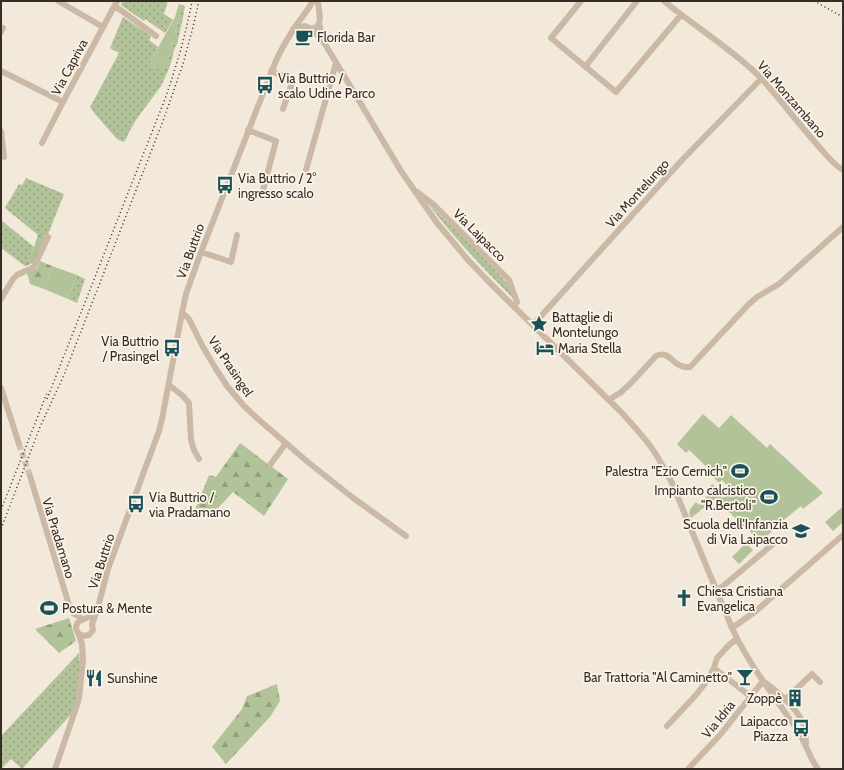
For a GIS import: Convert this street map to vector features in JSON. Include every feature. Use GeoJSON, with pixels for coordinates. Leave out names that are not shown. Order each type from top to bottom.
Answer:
{"type":"FeatureCollection","features":[{"type":"Feature","properties":{"kind":"street"},"geometry":{"type":"LineString","coordinates":[[58,1],[103,27]]}},
{"type":"Feature","properties":{"kind":"street","name":"Via Buttrio"},"geometry":{"type":"LineString","coordinates":[[55,769],[77,705],[80,692],[83,658],[87,642],[93,628],[92,624],[108,570],[159,431],[165,407],[186,294],[248,130],[280,51],[293,29],[307,12],[313,1]]}},
{"type":"Feature","properties":{"kind":"street"},"geometry":{"type":"LineString","coordinates":[[302,18],[302,22],[307,28],[316,28],[320,21],[318,1]]}},
{"type":"Feature","properties":{"kind":"street"},"geometry":{"type":"LineString","coordinates":[[581,1],[551,38],[616,92],[681,15]]}},
{"type":"Feature","properties":{"kind":"street"},"geometry":{"type":"LineString","coordinates":[[585,67],[637,1]]}},
{"type":"Feature","properties":{"kind":"street","name":"Via Monzambano"},"geometry":{"type":"LineString","coordinates":[[664,1],[749,66],[761,78],[816,144],[838,167],[843,170]]}},
{"type":"Feature","properties":{"kind":"street"},"geometry":{"type":"LineString","coordinates":[[116,4],[156,36]]}},
{"type":"Feature","properties":{"kind":"street","name":"Via Capriva"},"geometry":{"type":"LineString","coordinates":[[42,143],[62,102],[116,4]]}},
{"type":"Feature","properties":{"kind":"street"},"geometry":{"type":"LineString","coordinates":[[307,12],[314,11],[319,16]]}},
{"type":"Feature","properties":{"kind":"street","name":"Via Laipacco"},"geometry":{"type":"LineString","coordinates":[[319,24],[325,44]]}},
{"type":"Feature","properties":{"kind":"street"},"geometry":{"type":"LineString","coordinates":[[293,29],[305,26]]}},
{"type":"Feature","properties":{"kind":"street","name":"Via Laipacco"},"geometry":{"type":"LineString","coordinates":[[312,29],[325,44],[412,189],[450,240],[468,260],[610,400],[639,431],[650,446],[661,463],[674,489],[737,639],[763,681],[806,744],[816,768]]}},
{"type":"Feature","properties":{"kind":"street"},"geometry":{"type":"LineString","coordinates":[[306,170],[336,63]]}},
{"type":"Feature","properties":{"kind":"street"},"geometry":{"type":"LineString","coordinates":[[1,71],[62,102]]}},
{"type":"Feature","properties":{"kind":"street"},"geometry":{"type":"LineString","coordinates":[[272,71],[293,80],[283,109]]}},
{"type":"Feature","properties":{"kind":"street","name":"Via Montelungo"},"geometry":{"type":"LineString","coordinates":[[533,325],[683,159],[761,78]]}},
{"type":"Feature","properties":{"kind":"street"},"geometry":{"type":"LineString","coordinates":[[248,130],[276,141],[262,194]]}},
{"type":"Feature","properties":{"kind":"street"},"geometry":{"type":"LineString","coordinates":[[1,131],[4,157]]}},
{"type":"Feature","properties":{"kind":"street","name":"Via Laipacco"},"geometry":{"type":"LineString","coordinates":[[412,189],[434,205],[509,280],[517,302],[514,306]]}},
{"type":"Feature","properties":{"kind":"street"},"geometry":{"type":"LineString","coordinates":[[610,400],[638,376],[656,356],[661,354],[666,355],[684,368],[690,367],[748,305],[757,297],[779,284],[843,227]]}},
{"type":"Feature","properties":{"kind":"street"},"geometry":{"type":"LineString","coordinates":[[201,252],[231,262],[237,235]]}},
{"type":"Feature","properties":{"kind":"street"},"geometry":{"type":"LineString","coordinates":[[1,299],[17,275],[34,267],[48,237]]}},
{"type":"Feature","properties":{"kind":"street","name":"Via Prasingel"},"geometry":{"type":"LineString","coordinates":[[182,313],[189,319],[209,358],[227,386],[258,419],[352,497],[406,536]]}},
{"type":"Feature","properties":{"kind":"street"},"geometry":{"type":"LineString","coordinates":[[169,385],[189,403],[191,440],[199,459]]}},
{"type":"Feature","properties":{"kind":"street"},"geometry":{"type":"LineString","coordinates":[[1,388],[19,444]]}},
{"type":"Feature","properties":{"kind":"street"},"geometry":{"type":"LineString","coordinates":[[270,465],[286,443]]}},
{"type":"Feature","properties":{"kind":"street","name":"Via Pradamano"},"geometry":{"type":"LineString","coordinates":[[30,476],[76,627]]}},
{"type":"Feature","properties":{"kind":"street"},"geometry":{"type":"LineString","coordinates":[[732,628],[756,611],[843,536]]}},
{"type":"Feature","properties":{"kind":"street"},"geometry":{"type":"LineString","coordinates":[[717,590],[724,586],[773,544]]}},
{"type":"Feature","properties":{"kind":"street","name":"Via Pradamano"},"geometry":{"type":"LineString","coordinates":[[69,605],[74,614],[83,619]]}},
{"type":"Feature","properties":{"kind":"street","name":"Via Buttrio"},"geometry":{"type":"LineString","coordinates":[[83,658],[82,644],[76,627],[77,623],[92,615],[98,606]]}},
{"type":"Feature","properties":{"kind":"street"},"geometry":{"type":"LineString","coordinates":[[83,619],[92,624]]}},
{"type":"Feature","properties":{"kind":"street"},"geometry":{"type":"LineString","coordinates":[[79,635],[85,636],[91,634]]}},
{"type":"Feature","properties":{"kind":"street"},"geometry":{"type":"LineString","coordinates":[[667,726],[707,680],[714,668],[717,658],[726,647],[737,639]]}},
{"type":"Feature","properties":{"kind":"street"},"geometry":{"type":"LineString","coordinates":[[714,668],[750,696]]}},
{"type":"Feature","properties":{"kind":"street"},"geometry":{"type":"LineString","coordinates":[[785,700],[812,674],[820,682]]}},
{"type":"Feature","properties":{"kind":"street","name":"Via Laipacco"},"geometry":{"type":"LineString","coordinates":[[763,681],[772,687],[801,719],[806,733],[806,744]]}},
{"type":"Feature","properties":{"kind":"street","name":"Via Idria"},"geometry":{"type":"LineString","coordinates":[[688,769],[720,735],[763,681]]}},
{"type":"Feature","properties":{"kind":"green space"},"geometry":{"type":"Polygon","coordinates":[[[123,1],[168,1],[164,14],[173,20],[165,33],[121,5],[123,1]]]}},
{"type":"Feature","properties":{"kind":"green space"},"geometry":{"type":"Polygon","coordinates":[[[179,4],[182,5],[169,56],[162,71],[149,64],[175,17],[179,4]]]}},
{"type":"Feature","properties":{"kind":"green space"},"geometry":{"type":"Polygon","coordinates":[[[182,5],[185,6],[177,44],[168,71],[161,86],[136,120],[125,141],[123,142],[117,139],[90,107],[119,53],[110,48],[123,17],[151,36],[149,40],[158,47],[149,64],[162,71],[169,56],[182,5]]]}},
{"type":"Feature","properties":{"kind":"green space"},"geometry":{"type":"Polygon","coordinates":[[[26,178],[64,194],[47,237],[38,235],[5,208],[19,184],[22,185],[26,178]]]}},
{"type":"Feature","properties":{"kind":"green space"},"geometry":{"type":"Polygon","coordinates":[[[429,205],[472,246],[507,283],[514,299],[470,254],[429,205]]]}},
{"type":"Feature","properties":{"kind":"green space"},"geometry":{"type":"Polygon","coordinates":[[[1,220],[34,247],[25,266],[1,248],[1,220]]]}},
{"type":"Feature","properties":{"kind":"green space"},"geometry":{"type":"Polygon","coordinates":[[[38,235],[47,237],[33,263],[25,266],[34,247],[38,235]]]}},
{"type":"Feature","properties":{"kind":"green space"},"geometry":{"type":"Polygon","coordinates":[[[40,261],[52,266],[44,289],[30,284],[27,273],[37,269],[40,261]]]}},
{"type":"Feature","properties":{"kind":"green space"},"geometry":{"type":"Polygon","coordinates":[[[52,266],[77,275],[68,299],[44,289],[52,266]]]}},
{"type":"Feature","properties":{"kind":"green space"},"geometry":{"type":"Polygon","coordinates":[[[77,275],[85,279],[77,303],[68,299],[77,275]]]}},
{"type":"Feature","properties":{"kind":"green space"},"geometry":{"type":"Polygon","coordinates":[[[703,414],[719,428],[731,415],[767,448],[770,444],[823,493],[803,509],[801,506],[779,524],[761,542],[715,499],[691,518],[689,513],[691,508],[696,502],[699,505],[710,493],[709,491],[712,488],[710,486],[712,484],[716,487],[714,490],[723,498],[731,489],[722,480],[719,483],[711,475],[713,473],[689,450],[686,453],[677,444],[703,414]]]}},
{"type":"Feature","properties":{"kind":"green space"},"geometry":{"type":"Polygon","coordinates":[[[240,443],[288,479],[264,516],[233,492],[210,517],[195,510],[209,475],[216,477],[240,443]]]}},
{"type":"Feature","properties":{"kind":"green space"},"geometry":{"type":"Polygon","coordinates":[[[841,508],[843,510],[843,522],[833,531],[825,522],[841,508]]]}},
{"type":"Feature","properties":{"kind":"green space"},"geometry":{"type":"Polygon","coordinates":[[[746,543],[753,550],[739,564],[732,557],[746,543]]]}},
{"type":"Feature","properties":{"kind":"green space"},"geometry":{"type":"Polygon","coordinates":[[[69,618],[76,641],[59,653],[35,629],[69,618]]]}},
{"type":"Feature","properties":{"kind":"green space"},"geometry":{"type":"Polygon","coordinates":[[[79,653],[80,664],[78,692],[74,711],[22,769],[11,759],[1,769],[1,736],[79,653]]]}},
{"type":"Feature","properties":{"kind":"green space"},"geometry":{"type":"Polygon","coordinates":[[[277,684],[280,701],[270,717],[226,764],[212,747],[242,709],[247,696],[277,684]]]}},
{"type":"Feature","properties":{"kind":"tunnel"},"geometry":{"type":"LineString","coordinates":[[19,444],[30,476]]}},
{"type":"Feature","properties":{"kind":"railway"},"geometry":{"type":"LineString","coordinates":[[47,399],[165,99],[187,26],[192,1]]}},
{"type":"Feature","properties":{"kind":"railway"},"geometry":{"type":"LineString","coordinates":[[1,529],[40,427],[64,375],[163,121],[183,64],[199,1]]}},
{"type":"Feature","properties":{"kind":"railway"},"geometry":{"type":"LineString","coordinates":[[814,1],[843,17]]}},
{"type":"Feature","properties":{"kind":"railway"},"geometry":{"type":"LineString","coordinates":[[1,510],[47,393]]}},
{"type":"Feature","properties":{"kind":"place","name":"Florida Bar"},"geometry":{"type":"Point","coordinates":[304,37]}},
{"type":"Feature","properties":{"kind":"place","name":"Via Buttrio / scalo Udine Parco"},"geometry":{"type":"Point","coordinates":[265,85]}},
{"type":"Feature","properties":{"kind":"place","name":"Via Buttrio / 2° ingresso scalo"},"geometry":{"type":"Point","coordinates":[225,185]}},
{"type":"Feature","properties":{"kind":"place","name":"Battaglie di Montelungo"},"geometry":{"type":"Point","coordinates":[539,324]}},
{"type":"Feature","properties":{"kind":"place","name":"Via Buttrio / Prasingel"},"geometry":{"type":"Point","coordinates":[172,348]}},
{"type":"Feature","properties":{"kind":"place","name":"Maria Stella"},"geometry":{"type":"Point","coordinates":[545,348]}},
{"type":"Feature","properties":{"kind":"place","name":"Palestra \"Ezio Cernich\""},"geometry":{"type":"Point","coordinates":[740,471]}},
{"type":"Feature","properties":{"kind":"place","name":"Impianto calcistico \"R.Bertoli\""},"geometry":{"type":"Point","coordinates":[769,497]}},
{"type":"Feature","properties":{"kind":"place","name":"Via Buttrio / via Pradamano"},"geometry":{"type":"Point","coordinates":[136,504]}},
{"type":"Feature","properties":{"kind":"place","name":"Scuola dell'Infanzia di Via Laipacco"},"geometry":{"type":"Point","coordinates":[801,531]}},
{"type":"Feature","properties":{"kind":"place","name":"Chiesa Cristiana Evangelica"},"geometry":{"type":"Point","coordinates":[684,598]}},
{"type":"Feature","properties":{"kind":"place","name":"Postura & Mente"},"geometry":{"type":"Point","coordinates":[49,608]}},
{"type":"Feature","properties":{"kind":"place","name":"Bar Trattoria \"Al Caminetto\""},"geometry":{"type":"Point","coordinates":[745,677]}},
{"type":"Feature","properties":{"kind":"place","name":"Sunshine"},"geometry":{"type":"Point","coordinates":[94,678]}},
{"type":"Feature","properties":{"kind":"place","name":"Zoppè"},"geometry":{"type":"Point","coordinates":[795,698]}},
{"type":"Feature","properties":{"kind":"place","name":"Laipacco Piazza"},"geometry":{"type":"Point","coordinates":[801,728]}}]}
